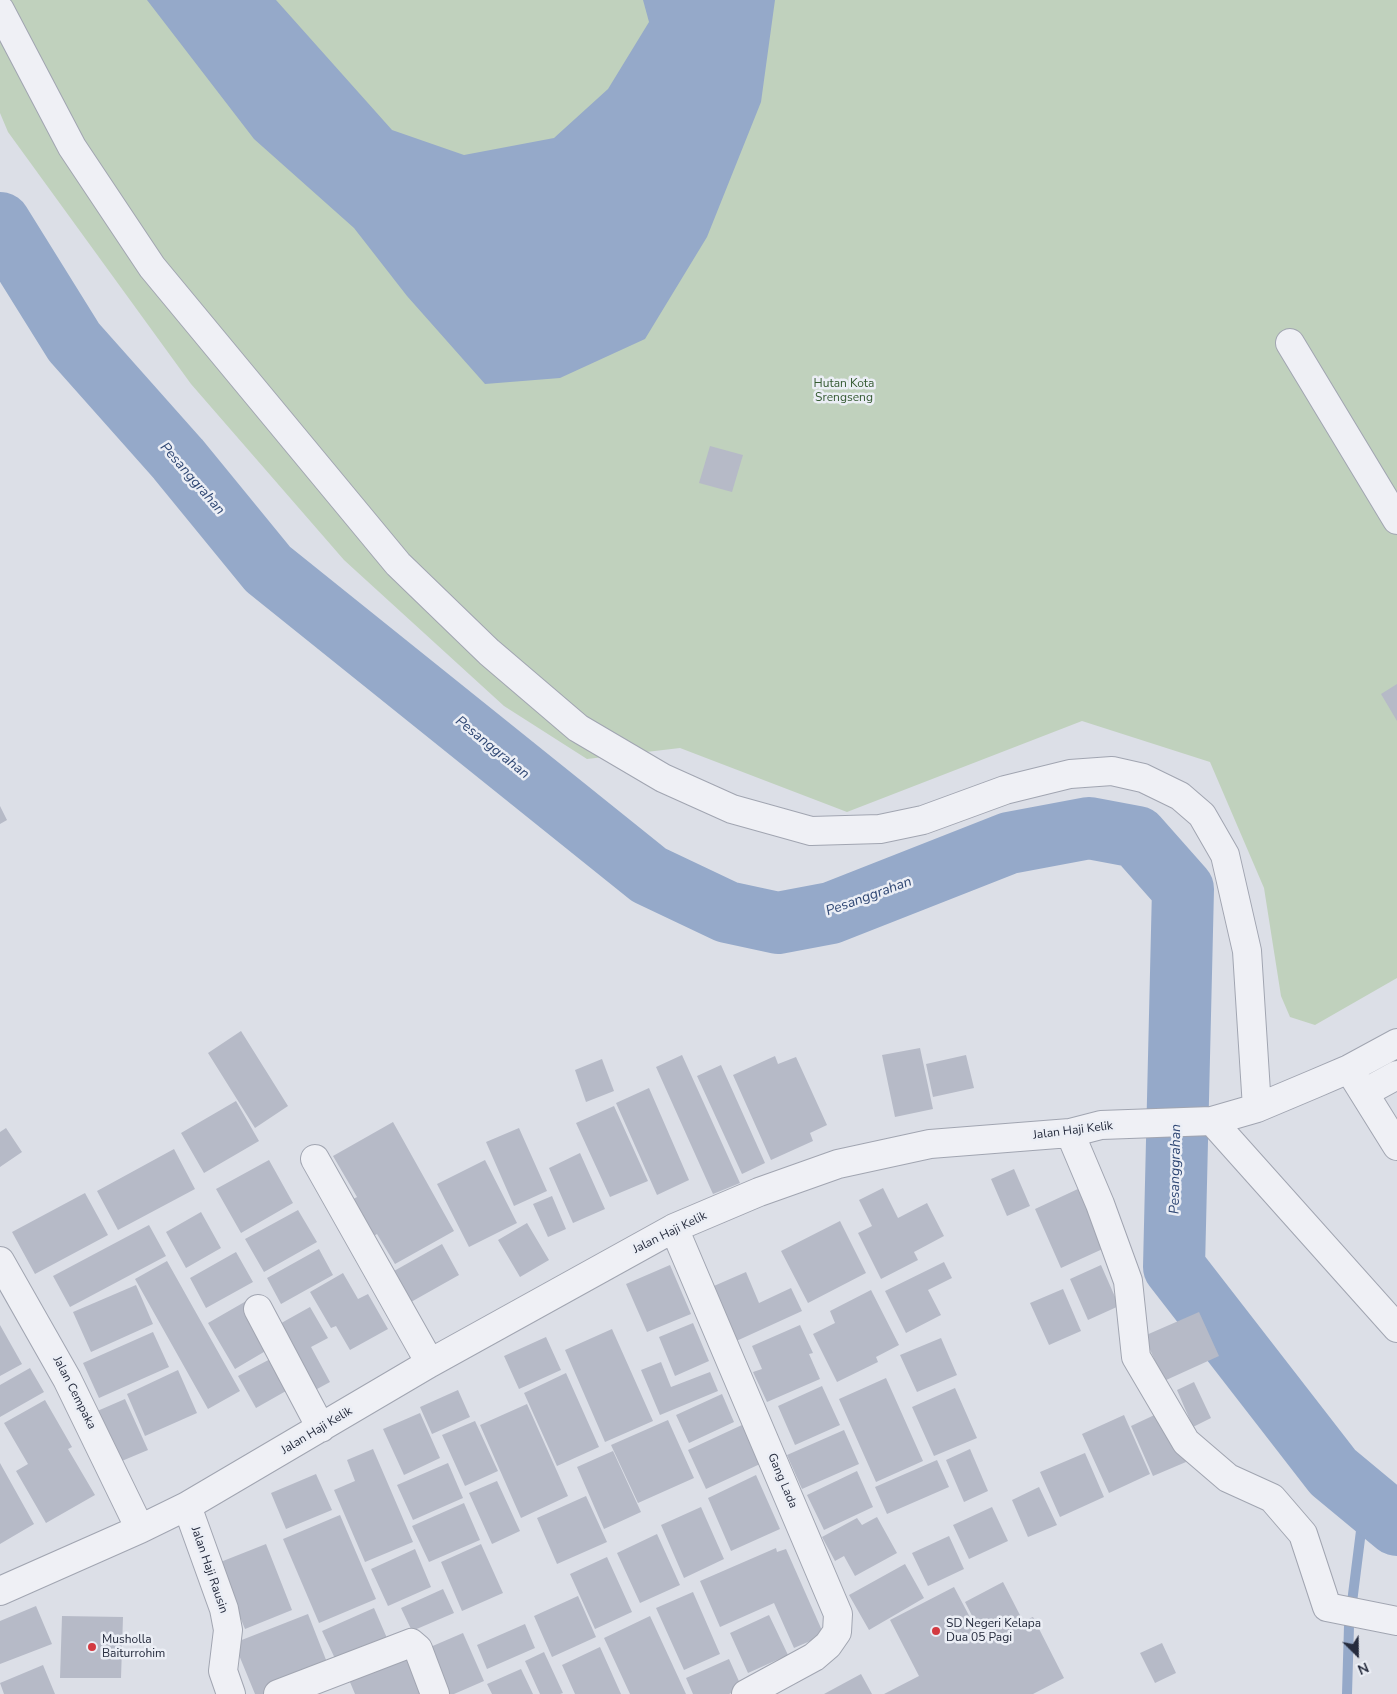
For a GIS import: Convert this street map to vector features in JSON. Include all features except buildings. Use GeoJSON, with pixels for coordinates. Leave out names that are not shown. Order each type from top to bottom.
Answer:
{"type":"FeatureCollection","features":[{"type":"Feature","properties":{"kind":"street"},"geometry":{"type":"LineString","coordinates":[[0,10],[72,147],[152,267],[398,564],[489,652],[578,728],[663,778],[732,809],[811,831],[880,829],[923,820],[1005,790],[1061,776],[1112,771],[1143,778],[1180,796],[1202,815],[1225,855],[1247,951],[1257,1108]]}},
{"type":"Feature","properties":{"kind":"street"},"geometry":{"type":"LineString","coordinates":[[1290,343],[1397,520]]}},
{"type":"Feature","properties":{"kind":"street","name":"Jalan Haji Kelik"},"geometry":{"type":"LineString","coordinates":[[0,1592],[187,1506],[430,1363],[674,1228],[759,1192],[838,1164],[930,1144],[1070,1133],[1101,1125],[1206,1121],[1257,1108],[1394,1052]]}},
{"type":"Feature","properties":{"kind":"street"},"geometry":{"type":"LineString","coordinates":[[1349,1069],[1397,1146]]}},
{"type":"Feature","properties":{"kind":"street"},"geometry":{"type":"LineString","coordinates":[[1364,1093],[1397,1075]]}},
{"type":"Feature","properties":{"kind":"street"},"geometry":{"type":"LineString","coordinates":[[1206,1121],[1397,1328]]}},
{"type":"Feature","properties":{"kind":"street"},"geometry":{"type":"LineString","coordinates":[[1070,1133],[1100,1204],[1128,1281],[1136,1357],[1186,1442],[1228,1478],[1272,1498],[1303,1534],[1327,1607],[1397,1621]]}},
{"type":"Feature","properties":{"kind":"street"},"geometry":{"type":"LineString","coordinates":[[315,1159],[430,1363]]}},
{"type":"Feature","properties":{"kind":"street","name":"Gang Lada"},"geometry":{"type":"LineString","coordinates":[[674,1228],[838,1614],[837,1632],[828,1645],[814,1657],[746,1694]]}},
{"type":"Feature","properties":{"kind":"street","name":"Jalan Cempaka"},"geometry":{"type":"LineString","coordinates":[[0,1262],[67,1379],[140,1529]]}},
{"type":"Feature","properties":{"kind":"street"},"geometry":{"type":"LineString","coordinates":[[258,1309],[321,1428]]}},
{"type":"Feature","properties":{"kind":"street","name":"Jalan Haji Rausin"},"geometry":{"type":"LineString","coordinates":[[187,1506],[224,1609],[228,1630],[223,1671],[231,1694]]}},
{"type":"Feature","properties":{"kind":"street"},"geometry":{"type":"LineString","coordinates":[[278,1694],[316,1687],[411,1643],[418,1649],[435,1694]]}},
{"type":"Feature","properties":{"kind":"green space","name":"Hutan Kota Srengseng"},"geometry":{"type":"Polygon","coordinates":[[[0,0],[1397,0],[1397,978],[1315,1025],[1290,1017],[1281,996],[1264,888],[1210,762],[1082,721],[847,812],[680,748],[587,759],[504,706],[344,560],[191,384],[8,132],[0,113],[0,0]]]}},
{"type":"Feature","properties":{"kind":"water"},"geometry":{"type":"Polygon","coordinates":[[[147,0],[276,0],[392,130],[464,155],[554,138],[608,89],[649,22],[643,0],[775,0],[761,102],[707,237],[645,339],[560,378],[485,384],[407,296],[354,228],[254,139],[147,0]]]}},
{"type":"Feature","properties":{"kind":"waterway","name":"Pesanggrahan"},"geometry":{"type":"LineString","coordinates":[[0,223],[74,342],[178,459],[268,569],[649,875],[727,912],[778,923],[831,913],[1009,843],[1089,828],[1137,837],[1183,889],[1174,1267],[1333,1472],[1397,1525]]}},
{"type":"Feature","properties":{"kind":"waterway"},"geometry":{"type":"LineString","coordinates":[[1347,1694],[1349,1626],[1365,1499]]}},
{"type":"Feature","properties":{"kind":"place","name":"SD Negeri Kelapa Dua 05 Pagi"},"geometry":{"type":"Point","coordinates":[936,1631]}},
{"type":"Feature","properties":{"kind":"place","name":"Musholla Baiturrohim"},"geometry":{"type":"Point","coordinates":[92,1647]}}]}
